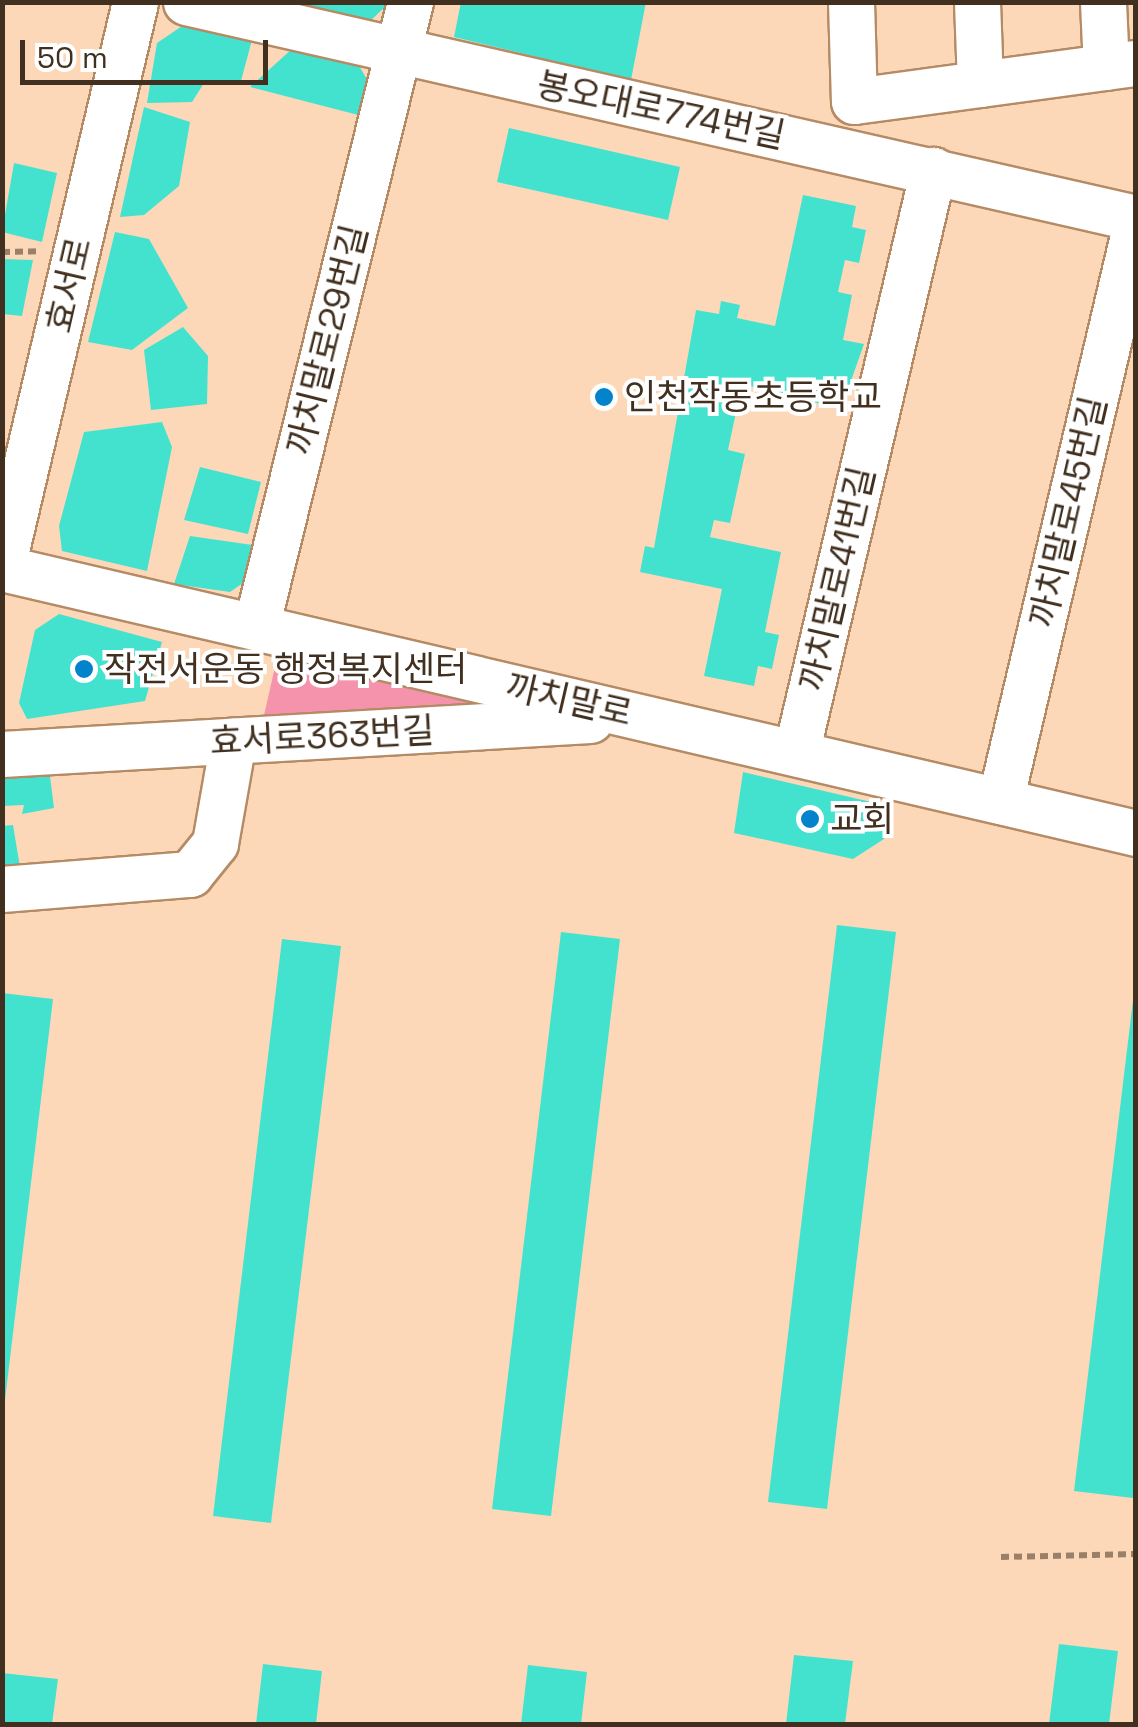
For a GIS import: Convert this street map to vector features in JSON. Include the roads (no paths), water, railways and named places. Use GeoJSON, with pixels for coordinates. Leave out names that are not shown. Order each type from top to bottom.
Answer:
{"type":"FeatureCollection","features":[{"type":"Feature","properties":{"kind":"street","name":"효서로"},"geometry":{"type":"LineString","coordinates":[[2,567],[135,2]]}},
{"type":"Feature","properties":{"kind":"street","name":"봉오대로774번길"},"geometry":{"type":"LineString","coordinates":[[186,2],[933,170],[1136,220]]}},
{"type":"Feature","properties":{"kind":"street","name":"까치말로29번길"},"geometry":{"type":"LineString","coordinates":[[256,627],[410,2]]}},
{"type":"Feature","properties":{"kind":"street"},"geometry":{"type":"LineString","coordinates":[[851,2],[854,101],[1120,65],[1104,2]]}},
{"type":"Feature","properties":{"kind":"street"},"geometry":{"type":"LineString","coordinates":[[977,2],[980,84]]}},
{"type":"Feature","properties":{"kind":"street","name":"까치말로41번길"},"geometry":{"type":"LineString","coordinates":[[796,753],[933,170]]}},
{"type":"Feature","properties":{"kind":"street","name":"까치말로45번길"},"geometry":{"type":"LineString","coordinates":[[1000,801],[1136,220]]}},
{"type":"Feature","properties":{"kind":"street","name":"까치말로"},"geometry":{"type":"LineString","coordinates":[[2,567],[1136,833]]}},
{"type":"Feature","properties":{"kind":"street","name":"효서로363번길"},"geometry":{"type":"LineString","coordinates":[[2,754],[642,718]]}},
{"type":"Feature","properties":{"kind":"street"},"geometry":{"type":"LineString","coordinates":[[2,889],[190,874],[215,843],[234,741]]}},
{"type":"Feature","properties":{"kind":"place","name":"인천작동초등학교"},"geometry":{"type":"Point","coordinates":[604,397]}},
{"type":"Feature","properties":{"kind":"place","name":"작전서운동 행정복지센터"},"geometry":{"type":"Point","coordinates":[84,669]}},
{"type":"Feature","properties":{"kind":"place","name":"교회"},"geometry":{"type":"Point","coordinates":[810,819]}}]}
